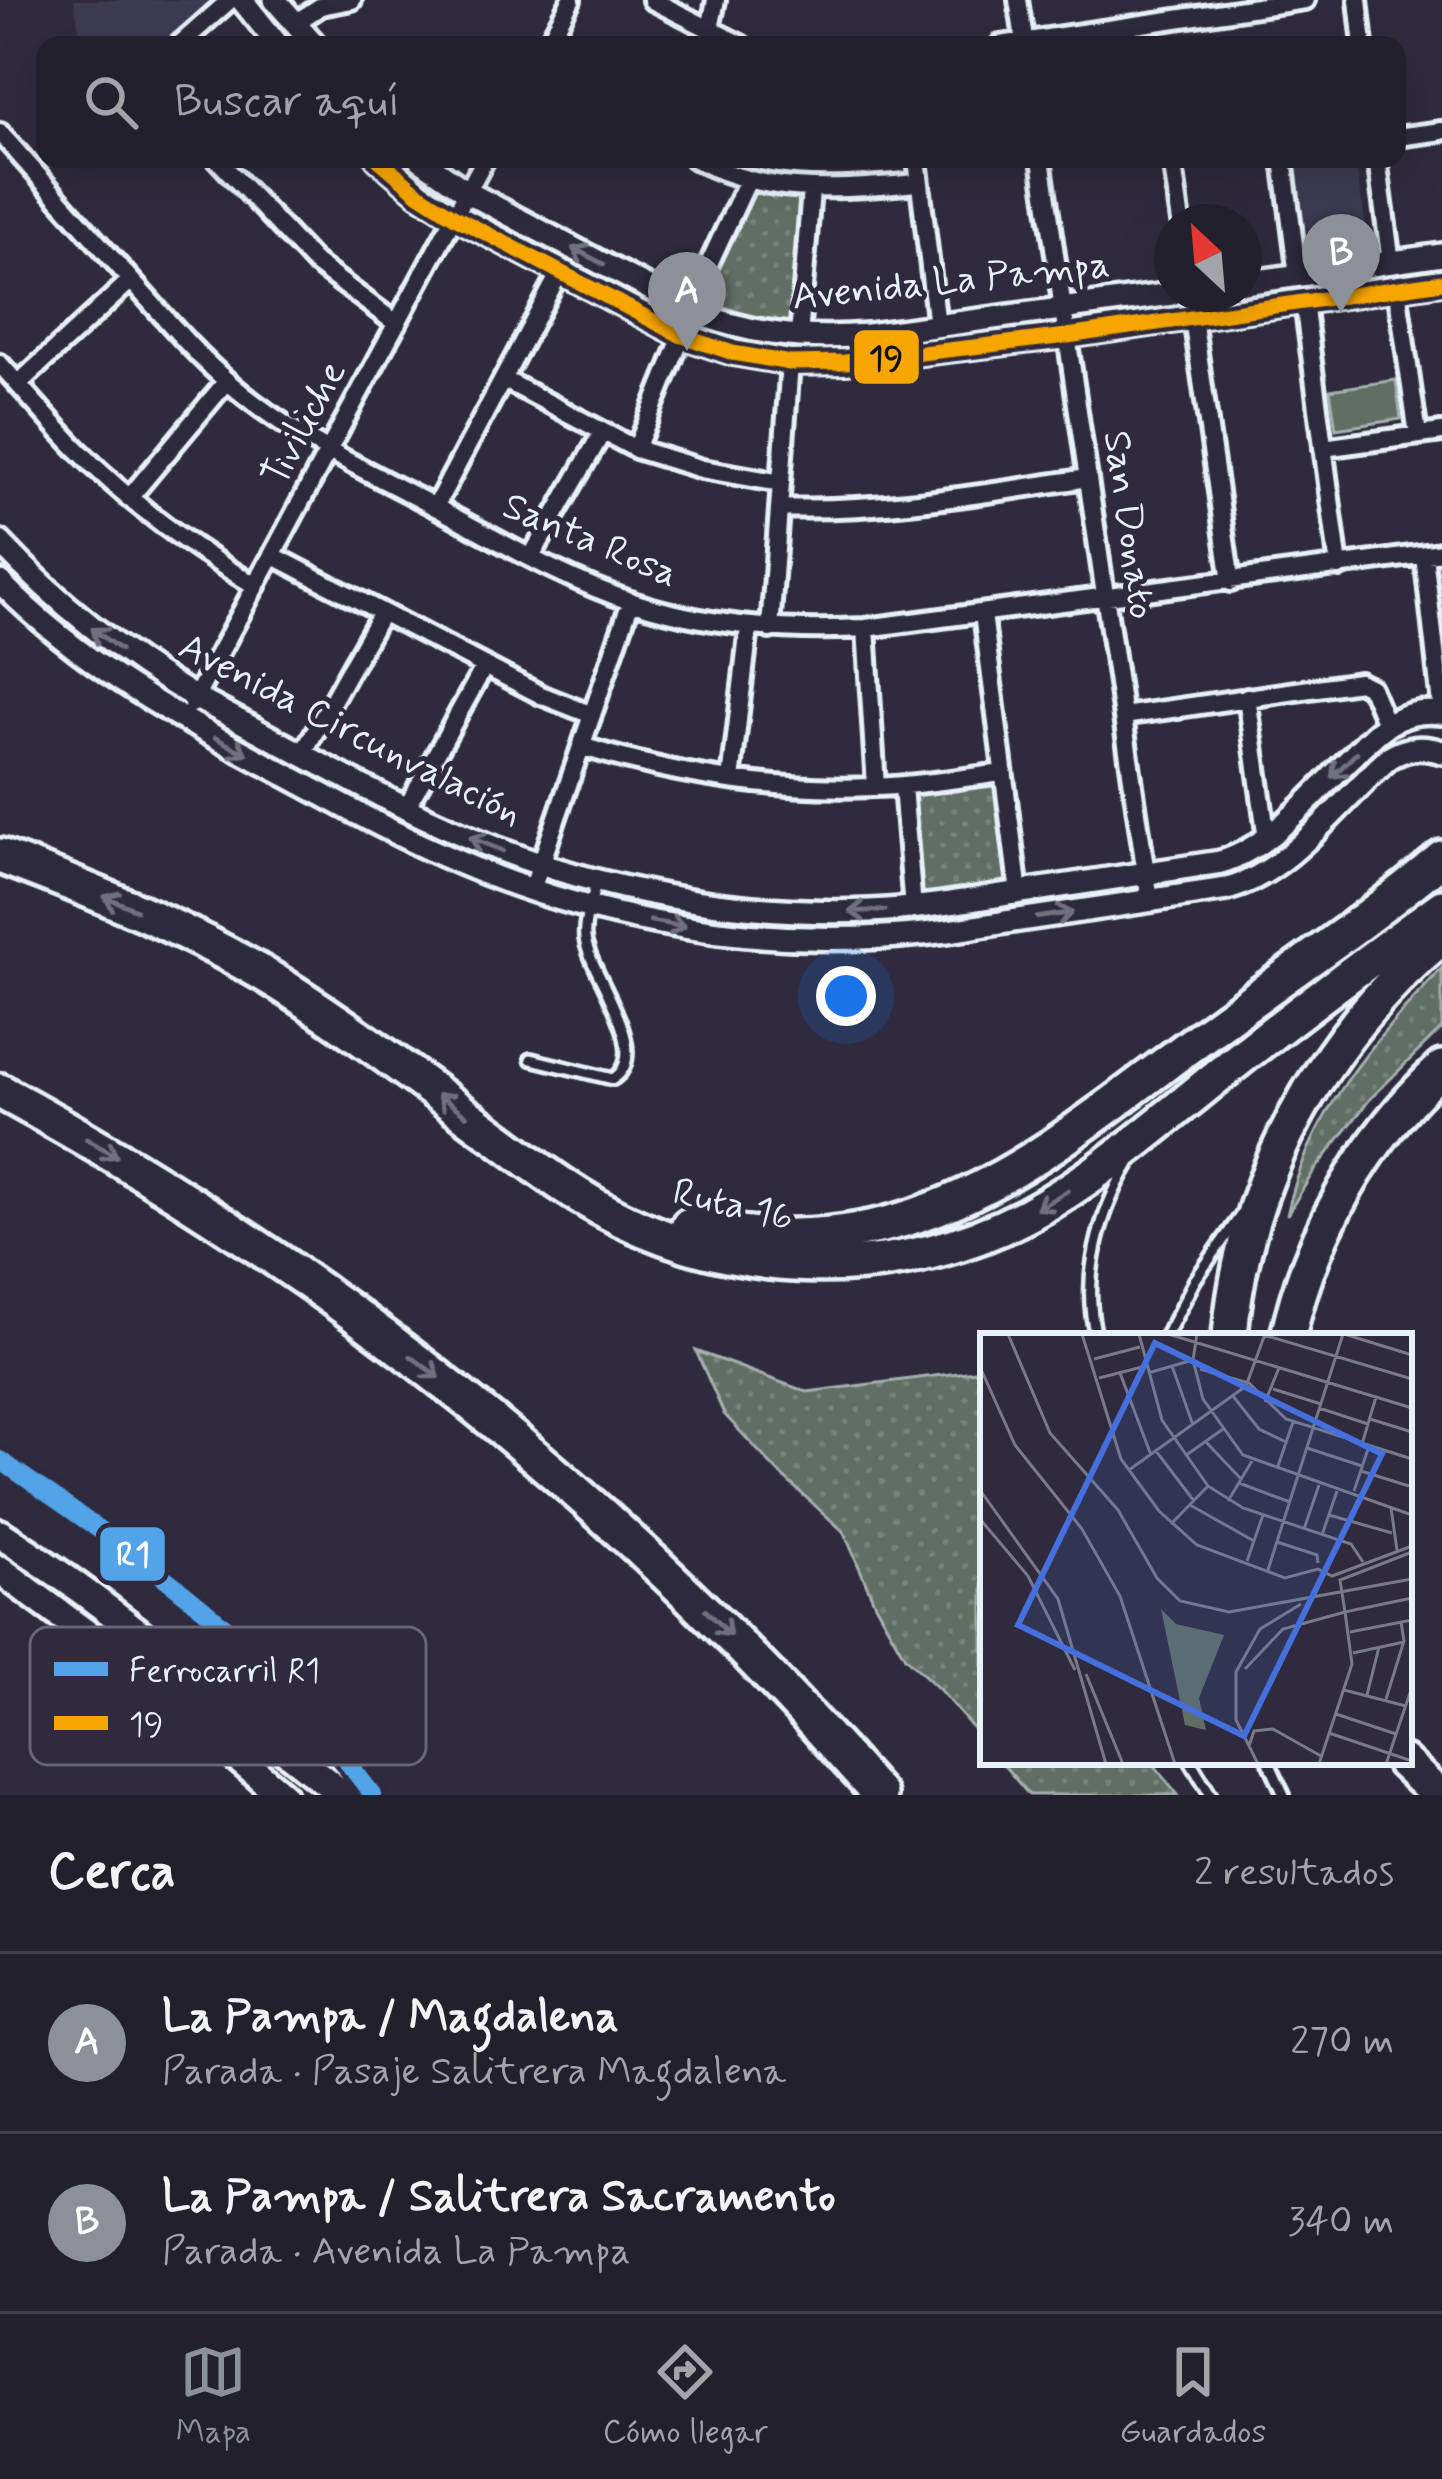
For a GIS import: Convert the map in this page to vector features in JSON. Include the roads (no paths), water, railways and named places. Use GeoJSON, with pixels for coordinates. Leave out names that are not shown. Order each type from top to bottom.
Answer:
{"type":"FeatureCollection","features":[{"type":"Feature","properties":{"kind":"highway","name":"Ruta 16"},"geometry":{"type":"LineString","coordinates":[[0,856],[128,906],[224,952],[337,1022],[547,1174],[610,1213],[678,1242],[771,1262],[861,1264],[933,1251],[1003,1227],[1085,1179],[1442,907]]}},
{"type":"Feature","properties":{"kind":"highway"},"geometry":{"type":"LineString","coordinates":[[547,1174],[642,1213],[735,1233],[820,1236],[929,1213],[1054,1145],[1442,858]]}},
{"type":"Feature","properties":{"kind":"highway"},"geometry":{"type":"LineString","coordinates":[[1230,1333],[1242,1258],[1266,1181],[1295,1116],[1339,1046],[1388,987],[1442,938]]}},
{"type":"Feature","properties":{"kind":"highway"},"geometry":{"type":"LineString","coordinates":[[1289,1333],[1308,1267],[1336,1205],[1390,1123],[1442,1069]]}},
{"type":"Feature","properties":{"kind":"highway"},"geometry":{"type":"LineString","coordinates":[[0,1091],[133,1166],[246,1238],[453,1388],[658,1564],[775,1681],[879,1795]]}},
{"type":"Feature","properties":{"kind":"highway"},"geometry":{"type":"LineString","coordinates":[[1382,1765],[1412,1795]]}},
{"type":"Feature","properties":{"kind":"highway"},"geometry":{"type":"LineString","coordinates":[[1406,1765],[1438,1795]]}},
{"type":"Feature","properties":{"kind":"main road"},"geometry":{"type":"LineString","coordinates":[[0,1534],[130,1627]]}},
{"type":"Feature","properties":{"kind":"main road"},"geometry":{"type":"LineString","coordinates":[[0,1570],[76,1627]]}},
{"type":"Feature","properties":{"kind":"main road"},"geometry":{"type":"LineString","coordinates":[[246,1765],[282,1795]]}},
{"type":"Feature","properties":{"kind":"main road"},"geometry":{"type":"LineString","coordinates":[[306,1765],[343,1795]]}},
{"type":"Feature","properties":{"kind":"street"},"geometry":{"type":"LineString","coordinates":[[189,36],[230,0]]}},
{"type":"Feature","properties":{"kind":"street"},"geometry":{"type":"LineString","coordinates":[[242,0],[271,36]]}},
{"type":"Feature","properties":{"kind":"street"},"geometry":{"type":"LineString","coordinates":[[275,0],[307,36]]}},
{"type":"Feature","properties":{"kind":"street"},"geometry":{"type":"LineString","coordinates":[[295,22],[321,6],[352,0]]}},
{"type":"Feature","properties":{"kind":"street"},"geometry":{"type":"LineString","coordinates":[[552,36],[571,0]]}},
{"type":"Feature","properties":{"kind":"street"},"geometry":{"type":"LineString","coordinates":[[652,0],[724,36]]}},
{"type":"Feature","properties":{"kind":"street"},"geometry":{"type":"LineString","coordinates":[[710,29],[716,0]]}},
{"type":"Feature","properties":{"kind":"street"},"geometry":{"type":"LineString","coordinates":[[1018,0],[1023,36]]}},
{"type":"Feature","properties":{"kind":"street"},"geometry":{"type":"LineString","coordinates":[[1070,36],[1305,0]]}},
{"type":"Feature","properties":{"kind":"street"},"geometry":{"type":"LineString","coordinates":[[1358,0],[1362,36]]}},
{"type":"Feature","properties":{"kind":"street"},"geometry":{"type":"LineString","coordinates":[[1406,136],[1442,130]]}},
{"type":"Feature","properties":{"kind":"street","name":"Santa Rosa"},"geometry":{"type":"LineString","coordinates":[[2,140],[190,345],[274,418],[328,452],[566,575],[631,601],[749,627],[866,628],[1433,554]]}},
{"type":"Feature","properties":{"kind":"street"},"geometry":{"type":"LineString","coordinates":[[36,174],[42,168]]}},
{"type":"Feature","properties":{"kind":"street"},"geometry":{"type":"LineString","coordinates":[[226,168],[315,263],[397,324]]}},
{"type":"Feature","properties":{"kind":"street","name":"Avenida La Pampa"},"geometry":{"type":"LineString","coordinates":[[389,168],[455,217],[682,336],[733,353],[790,362],[845,362],[1067,336],[1442,282]]}},
{"type":"Feature","properties":{"kind":"street","name":"Avenida La Pampa"},"geometry":{"type":"LineString","coordinates":[[433,168],[467,192],[688,309],[740,328],[799,337],[846,337],[1154,296]]}},
{"type":"Feature","properties":{"kind":"street","name":"Tiviliche"},"geometry":{"type":"LineString","coordinates":[[184,721],[480,168]]}},
{"type":"Feature","properties":{"kind":"street"},"geometry":{"type":"LineString","coordinates":[[718,168],[748,180],[811,190],[920,183]]}},
{"type":"Feature","properties":{"kind":"street"},"geometry":{"type":"LineString","coordinates":[[918,168],[937,326]]}},
{"type":"Feature","properties":{"kind":"street","name":"San Donato"},"geometry":{"type":"LineString","coordinates":[[1043,168],[1150,901]]}},
{"type":"Feature","properties":{"kind":"street"},"geometry":{"type":"LineString","coordinates":[[1173,168],[1178,204]]}},
{"type":"Feature","properties":{"kind":"street"},"geometry":{"type":"LineString","coordinates":[[1283,168],[1298,276]]}},
{"type":"Feature","properties":{"kind":"street"},"geometry":{"type":"LineString","coordinates":[[1379,168],[1390,262]]}},
{"type":"Feature","properties":{"kind":"street"},"geometry":{"type":"LineString","coordinates":[[688,309],[748,180]]}},
{"type":"Feature","properties":{"kind":"street"},"geometry":{"type":"LineString","coordinates":[[799,337],[811,190]]}},
{"type":"Feature","properties":{"kind":"street"},"geometry":{"type":"LineString","coordinates":[[1262,281],[1442,255]]}},
{"type":"Feature","properties":{"kind":"street"},"geometry":{"type":"LineString","coordinates":[[435,507],[560,272]]}},
{"type":"Feature","properties":{"kind":"street"},"geometry":{"type":"LineString","coordinates":[[18,384],[131,280]]}},
{"type":"Feature","properties":{"kind":"street"},"geometry":{"type":"LineString","coordinates":[[1397,289],[1418,435]]}},
{"type":"Feature","properties":{"kind":"street"},"geometry":{"type":"LineString","coordinates":[[1304,302],[1339,567]]}},
{"type":"Feature","properties":{"kind":"street"},"geometry":{"type":"LineString","coordinates":[[1193,318],[1231,581]]}},
{"type":"Feature","properties":{"kind":"street"},"geometry":{"type":"LineString","coordinates":[[636,449],[682,336]]}},
{"type":"Feature","properties":{"kind":"street"},"geometry":{"type":"LineString","coordinates":[[770,629],[790,362]]}},
{"type":"Feature","properties":{"kind":"street"},"geometry":{"type":"LineString","coordinates":[[0,364],[129,498],[189,544],[256,586]]}},
{"type":"Feature","properties":{"kind":"street"},"geometry":{"type":"LineString","coordinates":[[502,379],[636,449],[702,470],[781,483]]}},
{"type":"Feature","properties":{"kind":"street"},"geometry":{"type":"LineString","coordinates":[[129,498],[227,381]]}},
{"type":"Feature","properties":{"kind":"street"},"geometry":{"type":"LineString","coordinates":[[1323,448],[1442,432]]}},
{"type":"Feature","properties":{"kind":"street"},"geometry":{"type":"LineString","coordinates":[[531,557],[602,434]]}},
{"type":"Feature","properties":{"kind":"street"},"geometry":{"type":"LineString","coordinates":[[778,508],[887,506],[1088,478]]}},
{"type":"Feature","properties":{"kind":"street","name":"Avenida Circunvalación"},"geometry":{"type":"LineString","coordinates":[[0,542],[101,635],[196,698],[407,807],[475,840],[541,864],[658,895],[738,907],[825,912],[913,909],[1233,858],[1267,839],[1387,726],[1412,713],[1442,713]]}},
{"type":"Feature","properties":{"kind":"street"},"geometry":{"type":"LineString","coordinates":[[1433,554],[1442,713]]}},
{"type":"Feature","properties":{"kind":"street"},"geometry":{"type":"LineString","coordinates":[[272,555],[484,667],[592,715]]}},
{"type":"Feature","properties":{"kind":"street","name":"Avenida Circunvalación"},"geometry":{"type":"LineString","coordinates":[[0,582],[82,655],[148,701],[398,835],[457,862],[590,908],[718,932],[840,939],[919,935],[1227,890],[1279,864],[1389,758],[1420,747],[1442,752]]}},
{"type":"Feature","properties":{"kind":"street"},"geometry":{"type":"LineString","coordinates":[[532,890],[631,601]]}},
{"type":"Feature","properties":{"kind":"street"},"geometry":{"type":"LineString","coordinates":[[303,754],[381,614]]}},
{"type":"Feature","properties":{"kind":"street"},"geometry":{"type":"LineString","coordinates":[[983,614],[1019,892]]}},
{"type":"Feature","properties":{"kind":"street"},"geometry":{"type":"LineString","coordinates":[[731,780],[749,627]]}},
{"type":"Feature","properties":{"kind":"street"},"geometry":{"type":"LineString","coordinates":[[866,628],[876,787]]}},
{"type":"Feature","properties":{"kind":"street"},"geometry":{"type":"LineString","coordinates":[[407,807],[484,667]]}},
{"type":"Feature","properties":{"kind":"street"},"geometry":{"type":"LineString","coordinates":[[1123,716],[1364,682],[1374,692],[1387,726]]}},
{"type":"Feature","properties":{"kind":"street"},"geometry":{"type":"LineString","coordinates":[[1247,697],[1267,839]]}},
{"type":"Feature","properties":{"kind":"street"},"geometry":{"type":"LineString","coordinates":[[581,746],[653,766],[802,787],[903,785],[1003,772]]}},
{"type":"Feature","properties":{"kind":"street"},"geometry":{"type":"LineString","coordinates":[[903,785],[913,909]]}},
{"type":"Feature","properties":{"kind":"lane"},"geometry":{"type":"LineString","coordinates":[[531,1058],[613,1079],[625,1068],[628,1048],[585,933],[597,880]]}},
{"type":"Feature","properties":{"kind":"lane"},"geometry":{"type":"LineString","coordinates":[[1096,1333],[1091,1299],[1095,1250],[1107,1206],[1138,1150],[1180,1106]]}},
{"type":"Feature","properties":{"kind":"lane"},"geometry":{"type":"LineString","coordinates":[[1167,1333],[1210,1257],[1266,1181]]}},
{"type":"Feature","properties":{"kind":"lane"},"geometry":{"type":"LineString","coordinates":[[1193,1765],[1211,1795]]}},
{"type":"Feature","properties":{"kind":"lane"},"geometry":{"type":"LineString","coordinates":[[1270,1765],[1284,1795]]}},
{"type":"Feature","properties":{"kind":"rail line","name":"R1"},"geometry":{"type":"LineString","coordinates":[[0,1460],[159,1573],[225,1627]]}},
{"type":"Feature","properties":{"kind":"rail line","name":"R1"},"geometry":{"type":"LineString","coordinates":[[349,1765],[373,1795]]}},
{"type":"Feature","properties":{"kind":"place","name":"La Pampa / Salitrera Sacramento"},"geometry":{"type":"Point","coordinates":[1341,313]}},
{"type":"Feature","properties":{"kind":"place","name":"La Pampa / Magdalena"},"geometry":{"type":"Point","coordinates":[687,351]}}]}
